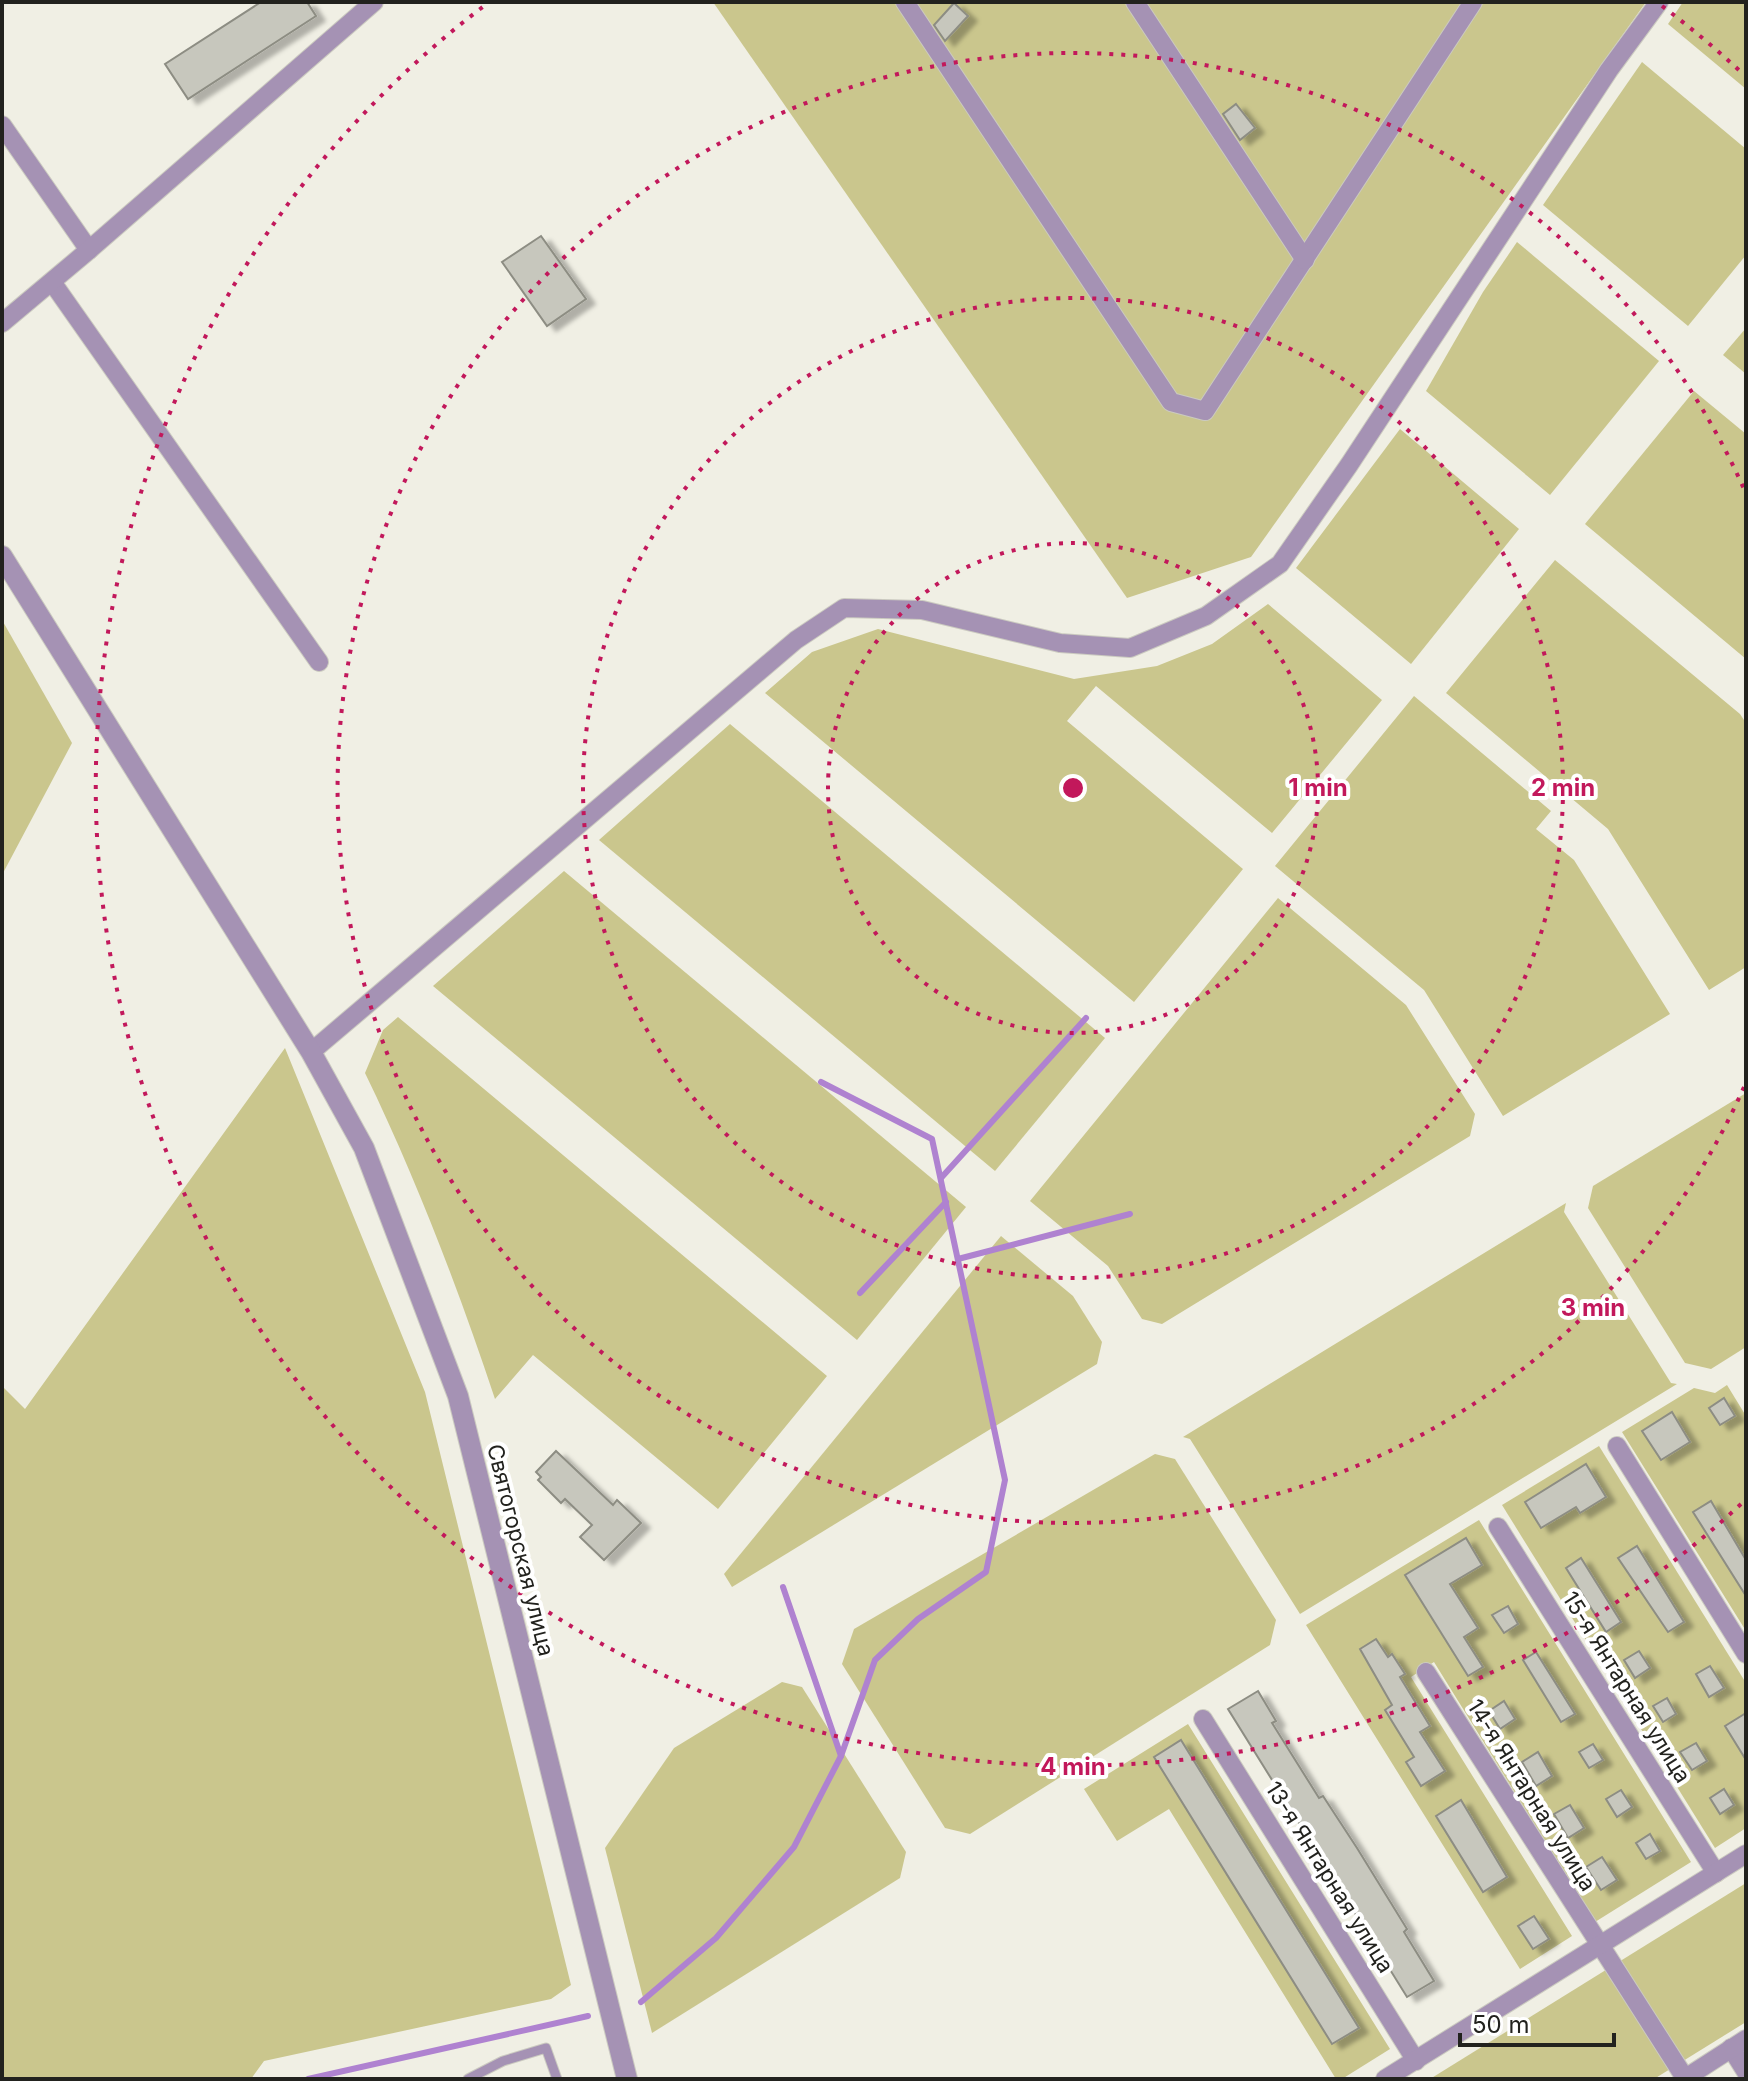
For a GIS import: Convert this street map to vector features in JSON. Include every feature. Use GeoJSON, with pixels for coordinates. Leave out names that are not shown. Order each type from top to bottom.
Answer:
{"type":"FeatureCollection","features":[{"type":"Feature","properties":{"kind":"street"},"geometry":{"type":"LineString","coordinates":[[2,323],[374,2]]}},
{"type":"Feature","properties":{"kind":"street"},"geometry":{"type":"LineString","coordinates":[[905,2],[1171,402],[1205,411],[1473,2]]}},
{"type":"Feature","properties":{"kind":"street"},"geometry":{"type":"LineString","coordinates":[[1135,2],[1305,260]]}},
{"type":"Feature","properties":{"kind":"street"},"geometry":{"type":"LineString","coordinates":[[311,1052],[796,640],[844,608],[922,610],[1060,643],[1130,648],[1206,616],[1280,564],[1349,465],[1609,70],[1659,2]]}},
{"type":"Feature","properties":{"kind":"street"},"geometry":{"type":"LineString","coordinates":[[2,125],[89,250]]}},
{"type":"Feature","properties":{"kind":"street"},"geometry":{"type":"LineString","coordinates":[[52,282],[319,662]]}},
{"type":"Feature","properties":{"kind":"street","name":"Святогорская улица"},"geometry":{"type":"LineString","coordinates":[[2,556],[311,1052],[364,1148],[458,1396],[627,2079]]}},
{"type":"Feature","properties":{"kind":"street"},"geometry":{"type":"LineString","coordinates":[[1617,1446],[1746,1654]]}},
{"type":"Feature","properties":{"kind":"street","name":"15-я Янтарная улица"},"geometry":{"type":"LineString","coordinates":[[1498,1527],[1716,1873]]}},
{"type":"Feature","properties":{"kind":"street","name":"14-я Янтарная улица"},"geometry":{"type":"LineString","coordinates":[[1426,1672],[1684,2079]]}},
{"type":"Feature","properties":{"kind":"street","name":"13-я Янтарная улица"},"geometry":{"type":"LineString","coordinates":[[1203,1719],[1416,2061]]}},
{"type":"Feature","properties":{"kind":"street"},"geometry":{"type":"LineString","coordinates":[[1385,2079],[1746,1854]]}},
{"type":"Feature","properties":{"kind":"street"},"geometry":{"type":"LineString","coordinates":[[1684,2079],[1738,2044],[1746,2072]]}},
{"type":"Feature","properties":{"kind":"lane"},"geometry":{"type":"LineString","coordinates":[[468,2079],[503,2061],[546,2048],[557,2079]]}},
{"type":"Feature","properties":{"kind":"shaded area"},"geometry":{"type":"Polygon","coordinates":[[[713,2],[1646,2],[1251,557],[1127,598],[713,2]]]}},
{"type":"Feature","properties":{"kind":"shaded area"},"geometry":{"type":"Polygon","coordinates":[[[1683,2],[1746,2],[1746,89],[1668,24],[1683,2]]]}},
{"type":"Feature","properties":{"kind":"shaded area"},"geometry":{"type":"Polygon","coordinates":[[[1642,62],[1746,149],[1746,255],[1688,326],[1543,205],[1642,62]]]}},
{"type":"Feature","properties":{"kind":"shaded area"},"geometry":{"type":"Polygon","coordinates":[[[1517,242],[1659,361],[1550,495],[1426,391],[1483,292],[1517,242]]]}},
{"type":"Feature","properties":{"kind":"shaded area"},"geometry":{"type":"Polygon","coordinates":[[[1746,328],[1746,374],[1723,355],[1746,328]]]}},
{"type":"Feature","properties":{"kind":"shaded area"},"geometry":{"type":"Polygon","coordinates":[[[1694,391],[1746,434],[1746,659],[1585,524],[1694,391]]]}},
{"type":"Feature","properties":{"kind":"shaded area"},"geometry":{"type":"Polygon","coordinates":[[[1400,429],[1519,529],[1411,664],[1296,568],[1400,429]]]}},
{"type":"Feature","properties":{"kind":"shaded area"},"geometry":{"type":"Polygon","coordinates":[[[1555,560],[1740,714],[1746,723],[1746,967],[1709,990],[1608,829],[1446,693],[1555,560]]]}},
{"type":"Feature","properties":{"kind":"shaded area"},"geometry":{"type":"Polygon","coordinates":[[[1268,604],[1382,700],[1272,833],[1096,686],[1067,721],[1243,869],[1134,1002],[765,693],[812,652],[878,629],[1074,679],[1157,666],[1212,644],[1268,604]]]}},
{"type":"Feature","properties":{"kind":"shaded area"},"geometry":{"type":"Polygon","coordinates":[[[2,620],[72,743],[2,875],[2,620]]]}},
{"type":"Feature","properties":{"kind":"shaded area"},"geometry":{"type":"Polygon","coordinates":[[[1414,696],[1551,811],[1536,829],[1574,860],[1670,1014],[1503,1116],[1424,990],[1275,866],[1414,696]]]}},
{"type":"Feature","properties":{"kind":"shaded area"},"geometry":{"type":"Polygon","coordinates":[[[730,724],[1105,1038],[995,1171],[599,840],[730,724]]]}},
{"type":"Feature","properties":{"kind":"shaded area"},"geometry":{"type":"Polygon","coordinates":[[[564,871],[966,1207],[857,1340],[433,986],[564,871]]]}},
{"type":"Feature","properties":{"kind":"shaded area"},"geometry":{"type":"Polygon","coordinates":[[[1278,898],[1406,1005],[1475,1114],[1470,1136],[1162,1324],[1142,1319],[1108,1266],[1030,1201],[1278,898]]]}},
{"type":"Feature","properties":{"kind":"shaded area"},"geometry":{"type":"Polygon","coordinates":[[[398,1017],[827,1376],[718,1509],[533,1355],[495,1399],[435,1234],[365,1073],[383,1030],[398,1017]]]}},
{"type":"Feature","properties":{"kind":"shaded area"},"geometry":{"type":"Polygon","coordinates":[[[285,1048],[425,1392],[571,1985],[551,1999],[264,2061],[251,2079],[2,2079],[2,1386],[25,1409],[285,1048]]]}},
{"type":"Feature","properties":{"kind":"shaded area"},"geometry":{"type":"Polygon","coordinates":[[[1746,1093],[1746,1347],[1711,1369],[1685,1363],[1588,1208],[1593,1186],[1746,1093]]]}},
{"type":"Feature","properties":{"kind":"shaded area"},"geometry":{"type":"Polygon","coordinates":[[[1566,1203],[1564,1212],[1671,1383],[1677,1384],[1300,1614],[1190,1439],[1183,1437],[1566,1203]]]}},
{"type":"Feature","properties":{"kind":"shaded area"},"geometry":{"type":"Polygon","coordinates":[[[1001,1236],[1073,1296],[1102,1342],[1097,1364],[732,1587],[724,1574],[1001,1236]]]}},
{"type":"Feature","properties":{"kind":"shaded area"},"geometry":{"type":"Polygon","coordinates":[[[1727,1385],[1746,1416],[1746,1631],[1622,1432],[1694,1388],[1715,1393],[1727,1385]]]}},
{"type":"Feature","properties":{"kind":"shaded area"},"geometry":{"type":"Polygon","coordinates":[[[1599,1446],[1746,1683],[1746,1828],[1715,1848],[1502,1505],[1599,1446]]]}},
{"type":"Feature","properties":{"kind":"shaded area"},"geometry":{"type":"Polygon","coordinates":[[[1155,1454],[1175,1459],[1276,1620],[1270,1645],[970,1834],[945,1828],[842,1664],[854,1629],[1155,1454]]]}},
{"type":"Feature","properties":{"kind":"shaded area"},"geometry":{"type":"Polygon","coordinates":[[[1479,1520],[1691,1862],[1595,1922],[1434,1662],[1411,1677],[1572,1936],[1520,1969],[1306,1625],[1479,1520]]]}},
{"type":"Feature","properties":{"kind":"shaded area"},"geometry":{"type":"Polygon","coordinates":[[[782,1682],[802,1687],[906,1852],[900,1878],[652,2033],[605,1848],[674,1748],[782,1682]]]}},
{"type":"Feature","properties":{"kind":"shaded area"},"geometry":{"type":"Polygon","coordinates":[[[1188,1724],[1390,2049],[1342,2079],[1336,2079],[1169,1809],[1117,1841],[1084,1789],[1188,1724]]]}},
{"type":"Feature","properties":{"kind":"shaded area"},"geometry":{"type":"Polygon","coordinates":[[[1746,1883],[1746,2022],[1654,2079],[1430,2079],[1746,1883]]]}},
{"type":"Feature","properties":{"kind":"building"},"geometry":{"type":"Polygon","coordinates":[[[261,2],[307,2],[316,16],[188,99],[165,64],[261,2]]]}},
{"type":"Feature","properties":{"kind":"building"},"geometry":{"type":"Polygon","coordinates":[[[954,3],[968,16],[945,41],[934,25],[954,3]]]}},
{"type":"Feature","properties":{"kind":"building"},"geometry":{"type":"Polygon","coordinates":[[[1236,104],[1255,128],[1240,140],[1223,114],[1236,104]]]}},
{"type":"Feature","properties":{"kind":"building"},"geometry":{"type":"Polygon","coordinates":[[[541,236],[586,299],[547,326],[502,262],[541,236]]]}},
{"type":"Feature","properties":{"kind":"building"},"geometry":{"type":"Polygon","coordinates":[[[1724,1398],[1735,1416],[1720,1425],[1709,1408],[1724,1398]]]}},
{"type":"Feature","properties":{"kind":"building"},"geometry":{"type":"Polygon","coordinates":[[[1672,1412],[1690,1442],[1661,1460],[1642,1431],[1672,1412]]]}},
{"type":"Feature","properties":{"kind":"building"},"geometry":{"type":"Polygon","coordinates":[[[556,1451],[613,1505],[617,1500],[641,1523],[604,1560],[580,1537],[592,1525],[565,1499],[561,1503],[538,1480],[541,1477],[536,1472],[556,1451]]]}},
{"type":"Feature","properties":{"kind":"building"},"geometry":{"type":"Polygon","coordinates":[[[1586,1464],[1606,1497],[1580,1513],[1576,1507],[1541,1528],[1525,1502],[1586,1464]]]}},
{"type":"Feature","properties":{"kind":"building"},"geometry":{"type":"Polygon","coordinates":[[[1711,1501],[1746,1560],[1746,1596],[1693,1512],[1711,1501]]]}},
{"type":"Feature","properties":{"kind":"building"},"geometry":{"type":"Polygon","coordinates":[[[1466,1538],[1482,1565],[1450,1584],[1478,1628],[1464,1637],[1483,1667],[1468,1676],[1405,1575],[1466,1538]]]}},
{"type":"Feature","properties":{"kind":"building"},"geometry":{"type":"Polygon","coordinates":[[[1637,1546],[1684,1622],[1668,1632],[1618,1558],[1637,1546]]]}},
{"type":"Feature","properties":{"kind":"building"},"geometry":{"type":"Polygon","coordinates":[[[1581,1558],[1621,1622],[1606,1632],[1566,1568],[1581,1558]]]}},
{"type":"Feature","properties":{"kind":"building"},"geometry":{"type":"Polygon","coordinates":[[[1508,1606],[1518,1624],[1504,1633],[1492,1615],[1508,1606]]]}},
{"type":"Feature","properties":{"kind":"building"},"geometry":{"type":"Polygon","coordinates":[[[1376,1639],[1388,1657],[1392,1654],[1405,1674],[1400,1677],[1430,1726],[1420,1732],[1445,1771],[1421,1786],[1406,1762],[1414,1757],[1385,1710],[1392,1705],[1360,1649],[1376,1639]]]}},
{"type":"Feature","properties":{"kind":"building"},"geometry":{"type":"Polygon","coordinates":[[[1639,1651],[1650,1668],[1635,1678],[1624,1660],[1639,1651]]]}},
{"type":"Feature","properties":{"kind":"building"},"geometry":{"type":"Polygon","coordinates":[[[1536,1652],[1575,1714],[1561,1722],[1523,1660],[1536,1652]]]}},
{"type":"Feature","properties":{"kind":"building"},"geometry":{"type":"Polygon","coordinates":[[[1710,1666],[1724,1688],[1709,1697],[1696,1674],[1710,1666]]]}},
{"type":"Feature","properties":{"kind":"building"},"geometry":{"type":"Polygon","coordinates":[[[1258,1691],[1276,1721],[1272,1723],[1319,1798],[1323,1796],[1357,1848],[1407,1929],[1404,1932],[1434,1981],[1407,1997],[1228,1709],[1258,1691]]]}},
{"type":"Feature","properties":{"kind":"building"},"geometry":{"type":"Polygon","coordinates":[[[1667,1698],[1676,1714],[1663,1722],[1653,1706],[1667,1698]]]}},
{"type":"Feature","properties":{"kind":"building"},"geometry":{"type":"Polygon","coordinates":[[[1504,1701],[1515,1719],[1500,1729],[1489,1711],[1504,1701]]]}},
{"type":"Feature","properties":{"kind":"building"},"geometry":{"type":"Polygon","coordinates":[[[1746,1713],[1746,1760],[1725,1726],[1746,1713]]]}},
{"type":"Feature","properties":{"kind":"building"},"geometry":{"type":"Polygon","coordinates":[[[1181,1740],[1359,2028],[1332,2044],[1154,1757],[1181,1740]]]}},
{"type":"Feature","properties":{"kind":"building"},"geometry":{"type":"Polygon","coordinates":[[[1696,1743],[1707,1761],[1692,1770],[1680,1752],[1696,1743]]]}},
{"type":"Feature","properties":{"kind":"building"},"geometry":{"type":"Polygon","coordinates":[[[1593,1744],[1603,1760],[1589,1768],[1579,1752],[1593,1744]]]}},
{"type":"Feature","properties":{"kind":"building"},"geometry":{"type":"Polygon","coordinates":[[[1538,1752],[1552,1776],[1536,1786],[1522,1762],[1538,1752]]]}},
{"type":"Feature","properties":{"kind":"building"},"geometry":{"type":"Polygon","coordinates":[[[1724,1789],[1734,1805],[1720,1814],[1710,1798],[1724,1789]]]}},
{"type":"Feature","properties":{"kind":"building"},"geometry":{"type":"Polygon","coordinates":[[[1621,1790],[1632,1807],[1617,1817],[1606,1799],[1621,1790]]]}},
{"type":"Feature","properties":{"kind":"building"},"geometry":{"type":"Polygon","coordinates":[[[1461,1800],[1507,1877],[1483,1892],[1436,1816],[1461,1800]]]}},
{"type":"Feature","properties":{"kind":"building"},"geometry":{"type":"Polygon","coordinates":[[[1570,1805],[1584,1828],[1568,1838],[1554,1814],[1570,1805]]]}},
{"type":"Feature","properties":{"kind":"building"},"geometry":{"type":"Polygon","coordinates":[[[1650,1834],[1660,1851],[1646,1859],[1636,1843],[1650,1834]]]}},
{"type":"Feature","properties":{"kind":"building"},"geometry":{"type":"Polygon","coordinates":[[[1602,1857],[1617,1880],[1601,1890],[1586,1867],[1602,1857]]]}},
{"type":"Feature","properties":{"kind":"building"},"geometry":{"type":"Polygon","coordinates":[[[1534,1916],[1549,1939],[1533,1949],[1518,1926],[1534,1916]]]}},
{"type":"Feature","properties":{"kind":"waterway"},"geometry":{"type":"LineString","coordinates":[[941,1178],[1086,1018]]}},
{"type":"Feature","properties":{"kind":"waterway"},"geometry":{"type":"LineString","coordinates":[[641,2002],[716,1938],[794,1847],[841,1756],[875,1660],[918,1619],[986,1572],[1005,1480],[932,1139],[821,1082]]}},
{"type":"Feature","properties":{"kind":"waterway"},"geometry":{"type":"LineString","coordinates":[[860,1293],[946,1202]]}},
{"type":"Feature","properties":{"kind":"waterway"},"geometry":{"type":"LineString","coordinates":[[958,1259],[1130,1214]]}},
{"type":"Feature","properties":{"kind":"waterway"},"geometry":{"type":"LineString","coordinates":[[783,1587],[841,1756]]}},
{"type":"Feature","properties":{"kind":"waterway"},"geometry":{"type":"LineString","coordinates":[[308,2079],[588,2016]]}}]}
